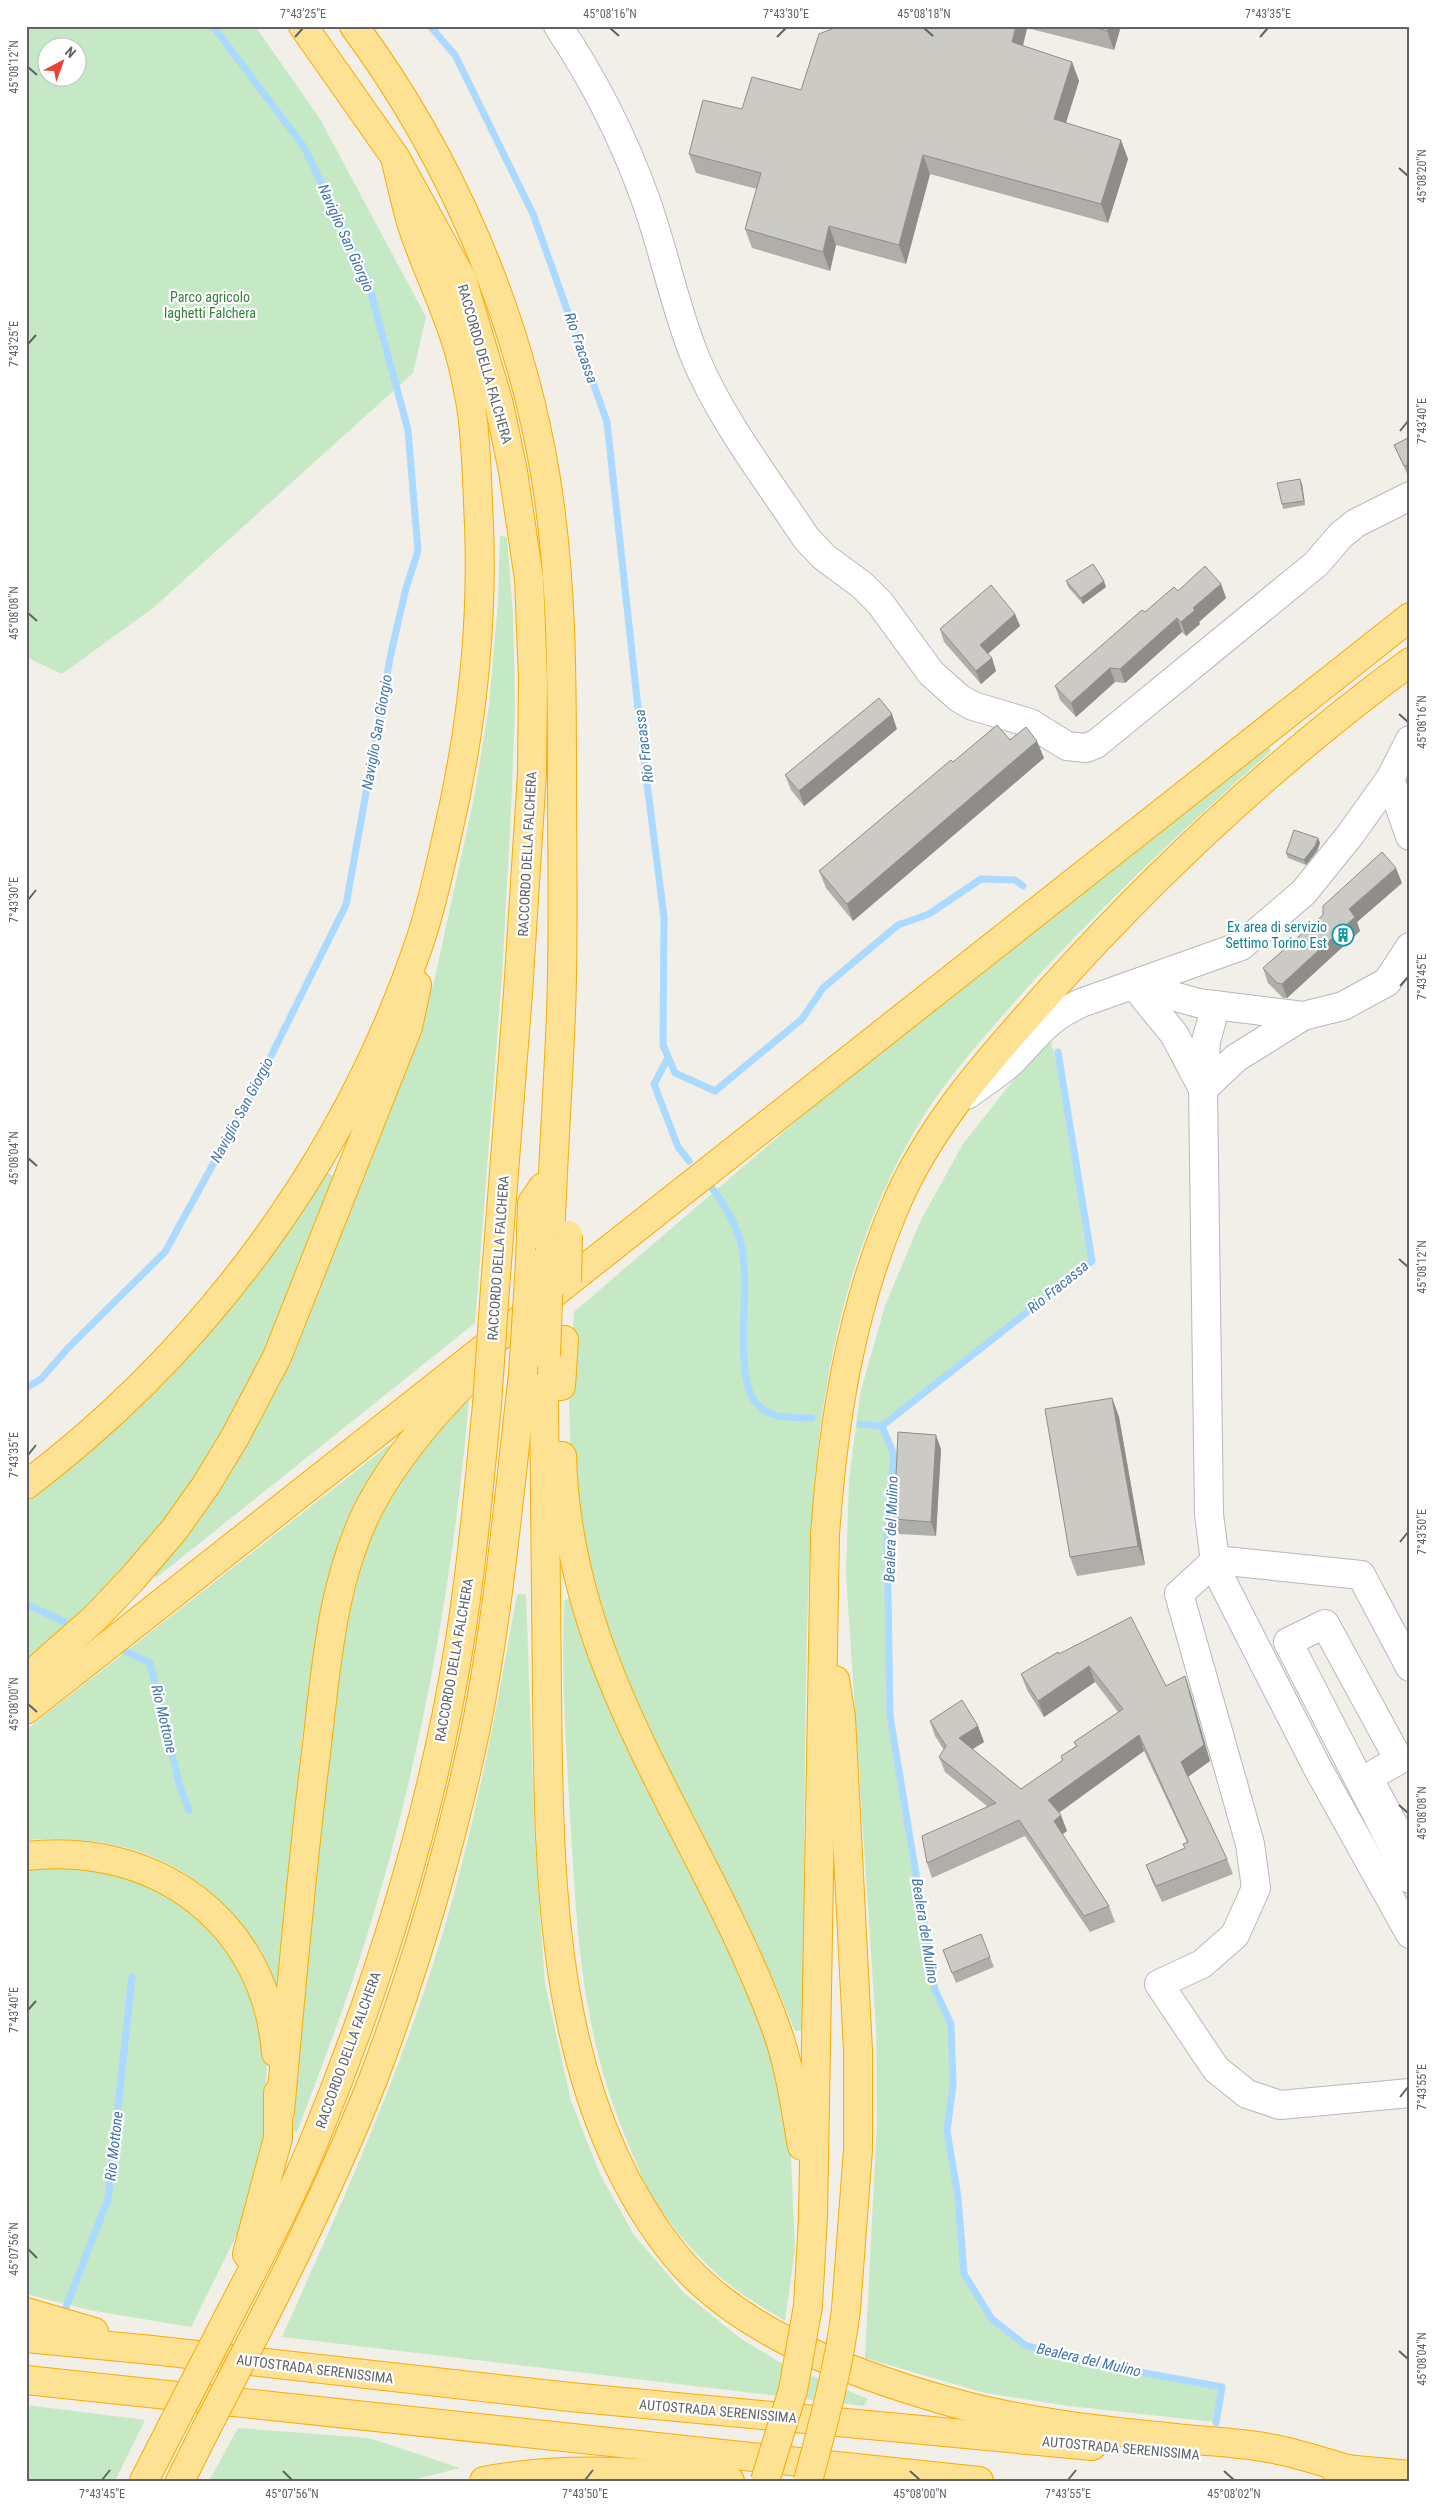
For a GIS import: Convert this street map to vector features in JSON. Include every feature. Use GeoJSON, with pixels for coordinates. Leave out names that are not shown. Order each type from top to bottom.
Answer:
{"type":"FeatureCollection","features":[{"type":"Feature","properties":{"kind":"highway","name":"RACCORDO DELLA FALCHERA"},"geometry":{"type":"LineString","coordinates":[[144,2481],[280,2216],[317,2136],[372,1985],[402,1894],[424,1815],[459,1646],[474,1534],[487,1405],[519,983],[532,773],[533,679],[529,578],[513,470],[499,404],[462,279],[395,157],[302,26]]}},
{"type":"Feature","properties":{"kind":"highway"},"geometry":{"type":"LineString","coordinates":[[354,26],[382,64],[420,126],[456,197],[494,283],[533,413],[545,472],[560,600],[563,696],[561,1006],[549,1249],[560,1400],[562,1474],[574,1565],[585,1606],[620,1702],[743,1951],[777,2030],[789,2070],[814,2217]]}},
{"type":"Feature","properties":{"kind":"highway"},"geometry":{"type":"LineString","coordinates":[[26,1679],[95,1618],[133,1578],[174,1530],[206,1485],[235,1437],[277,1357],[408,1027],[467,738],[481,607],[476,474],[471,410],[460,354],[411,222],[395,157]]}},
{"type":"Feature","properties":{"kind":"highway"},"geometry":{"type":"LineString","coordinates":[[26,1710],[1410,617]]}},
{"type":"Feature","properties":{"kind":"highway"},"geometry":{"type":"LineString","coordinates":[[765,2481],[793,2390],[808,2306],[814,2217],[823,1607],[829,1474],[844,1374],[868,1282],[894,1208],[916,1164],[952,1107],[999,1048],[1143,891],[1208,830],[1321,731],[1410,662]]}},
{"type":"Feature","properties":{"kind":"highway"},"geometry":{"type":"LineString","coordinates":[[26,1485],[66,1454],[117,1409],[198,1325],[242,1272],[316,1167],[370,1064],[394,1009],[419,942],[441,861]]}},
{"type":"Feature","properties":{"kind":"highway"},"geometry":{"type":"LineString","coordinates":[[232,2310],[278,2138],[309,1805],[329,1639],[339,1590],[355,1540],[370,1506],[391,1472],[413,1439],[440,1409],[470,1377],[646,1220]]}},
{"type":"Feature","properties":{"kind":"highway"},"geometry":{"type":"LineString","coordinates":[[180,2481],[265,2315],[338,2164],[374,2077],[431,1904],[475,1732],[490,1650],[523,1374],[549,1249]]}},
{"type":"Feature","properties":{"kind":"highway"},"geometry":{"type":"LineString","coordinates":[[555,1348],[544,1401],[548,1774],[554,1891],[561,1963],[572,2026],[585,2077],[608,2143],[640,2206],[676,2256],[724,2300],[778,2336],[818,2357],[893,2385],[1002,2415],[1113,2431],[1273,2448],[1351,2470]]}},
{"type":"Feature","properties":{"kind":"highway"},"geometry":{"type":"LineString","coordinates":[[808,2481],[834,2383],[846,2309],[858,2150],[858,2051],[841,1717],[823,1607]]}},
{"type":"Feature","properties":{"kind":"highway"},"geometry":{"type":"LineString","coordinates":[[26,1856],[59,1853],[113,1859],[162,1877],[189,1894],[215,1915],[250,1961],[264,1995],[275,2038],[280,2112]]}},
{"type":"Feature","properties":{"kind":"highway"},"geometry":{"type":"LineString","coordinates":[[26,2312],[152,2350]]}},
{"type":"Feature","properties":{"kind":"highway","name":"AUTOSTRADA SERENISSIMA"},"geometry":{"type":"LineString","coordinates":[[26,2338],[152,2350],[570,2397],[1410,2475]]}},
{"type":"Feature","properties":{"kind":"highway"},"geometry":{"type":"LineString","coordinates":[[26,2380],[979,2481]]}},
{"type":"Feature","properties":{"kind":"highway"},"geometry":{"type":"LineString","coordinates":[[484,2481],[508,2476],[617,2470],[730,2481]]}},
{"type":"Feature","properties":{"kind":"street"},"geometry":{"type":"LineString","coordinates":[[558,26],[587,70],[616,128],[645,198],[680,313],[710,389],[806,538],[824,557],[862,585],[880,603],[931,673],[945,687],[973,706],[1030,723],[1067,746],[1078,748],[1096,744],[1316,564],[1341,535],[1356,523],[1410,496]]}},
{"type":"Feature","properties":{"kind":"street"},"geometry":{"type":"LineString","coordinates":[[952,1107],[1010,1063],[1043,1026],[1059,1014],[1081,1003],[1241,946],[1304,892],[1350,835],[1390,779],[1410,740]]}},
{"type":"Feature","properties":{"kind":"street"},"geometry":{"type":"LineString","coordinates":[[1390,779],[1410,836]]}},
{"type":"Feature","properties":{"kind":"street"},"geometry":{"type":"LineString","coordinates":[[1202,1089],[1236,1058],[1303,1016],[1343,1006],[1387,982],[1410,948]]}},
{"type":"Feature","properties":{"kind":"street"},"geometry":{"type":"LineString","coordinates":[[1134,985],[1198,1003],[1303,1016]]}},
{"type":"Feature","properties":{"kind":"street"},"geometry":{"type":"LineString","coordinates":[[1134,985],[1174,1034],[1202,1089]]}},
{"type":"Feature","properties":{"kind":"street"},"geometry":{"type":"LineString","coordinates":[[1216,1005],[1206,1041],[1202,1089],[1210,1514],[1216,1560],[1223,1583],[1317,1767],[1410,1934]]}},
{"type":"Feature","properties":{"kind":"street"},"geometry":{"type":"LineString","coordinates":[[1410,1667],[1361,1575],[1216,1560],[1179,1594],[1250,1844],[1256,1888],[1235,1935],[1202,1964],[1159,1984],[1216,2069],[1247,2094],[1280,2104],[1410,2093]]}},
{"type":"Feature","properties":{"kind":"street"},"geometry":{"type":"LineString","coordinates":[[1410,1855],[1371,1783],[1376,1773],[1399,1760],[1325,1624],[1288,1642],[1410,1879]]}},
{"type":"Feature","properties":{"kind":"green space","name":"Parco agricolo laghetti Falchera"},"geometry":{"type":"Polygon","coordinates":[[[26,26],[255,26],[320,119],[426,317],[413,373],[153,608],[62,674],[26,657],[26,26]]]}},
{"type":"Feature","properties":{"kind":"green space"},"geometry":{"type":"Polygon","coordinates":[[[500,536],[507,537],[513,615],[515,704],[502,976],[475,1323],[156,1578],[152,1573],[192,1523],[413,1040],[434,982],[474,798],[489,705],[498,602],[500,536]]]}},
{"type":"Feature","properties":{"kind":"green space"},"geometry":{"type":"Polygon","coordinates":[[[1268,746],[1271,751],[1173,840],[1078,933],[1018,998],[956,1070],[923,1117],[888,1182],[860,1250],[840,1320],[826,1391],[816,1463],[808,1609],[803,2030],[795,2031],[773,1979],[636,1709],[589,1582],[571,1464],[569,1401],[574,1312],[849,1076],[1268,746]]]}},
{"type":"Feature","properties":{"kind":"green space"},"geometry":{"type":"Polygon","coordinates":[[[1051,1042],[1059,1071],[1089,1261],[881,1423],[880,1429],[892,1455],[888,1718],[932,1992],[949,2025],[951,2083],[945,2132],[955,2197],[962,2274],[991,2320],[1024,2347],[1089,2365],[1219,2389],[1214,2422],[1069,2406],[985,2393],[865,2358],[877,2123],[876,2028],[846,1574],[849,1480],[860,1394],[885,1306],[921,1220],[963,1144],[1030,1059],[1051,1042]]]}},
{"type":"Feature","properties":{"kind":"green space"},"geometry":{"type":"Polygon","coordinates":[[[328,1173],[333,1176],[285,1303],[247,1386],[203,1465],[178,1503],[126,1566],[26,1661],[26,1503],[114,1430],[177,1370],[248,1285],[328,1173]]]}},
{"type":"Feature","properties":{"kind":"green space"},"geometry":{"type":"Polygon","coordinates":[[[469,1398],[462,1471],[442,1618],[413,1765],[375,1909],[333,2036],[297,2132],[290,2129],[335,1678],[354,1595],[370,1537],[398,1484],[436,1432],[469,1398]]]}},
{"type":"Feature","properties":{"kind":"green space"},"geometry":{"type":"Polygon","coordinates":[[[389,1445],[393,1450],[322,1619],[303,1732],[279,1988],[274,1988],[256,1949],[234,1916],[208,1890],[178,1869],[144,1853],[108,1844],[68,1839],[26,1840],[26,1730],[389,1445]]]}},
{"type":"Feature","properties":{"kind":"green space"},"geometry":{"type":"Polygon","coordinates":[[[517,1594],[526,1594],[535,1845],[545,1984],[571,2101],[600,2174],[634,2235],[683,2292],[740,2338],[779,2362],[868,2399],[864,2406],[282,2337],[377,2119],[419,2008],[464,1857],[481,1782],[517,1594]]]}},
{"type":"Feature","properties":{"kind":"green space"},"geometry":{"type":"Polygon","coordinates":[[[569,1599],[582,1642],[614,1717],[734,1955],[783,2085],[791,2159],[795,2250],[785,2321],[744,2295],[705,2263],[676,2230],[654,2200],[645,2184],[628,2143],[612,2102],[600,2062],[584,1982],[575,1900],[563,1654],[564,1600],[569,1599]]]}},
{"type":"Feature","properties":{"kind":"green space"},"geometry":{"type":"Polygon","coordinates":[[[100,1867],[153,1885],[206,1922],[229,1950],[260,2015],[267,2052],[265,2140],[249,2210],[191,2327],[89,2310],[26,2294],[26,1868],[100,1867]]]}},
{"type":"Feature","properties":{"kind":"green space"},"geometry":{"type":"Polygon","coordinates":[[[26,2405],[145,2420],[115,2481],[26,2481],[26,2405]]]}},
{"type":"Feature","properties":{"kind":"green space"},"geometry":{"type":"Polygon","coordinates":[[[238,2428],[369,2438],[460,2468],[409,2481],[209,2481],[238,2428]]]}},
{"type":"Feature","properties":{"kind":"building"},"geometry":{"type":"Polygon","coordinates":[[[839,26],[1016,26],[1012,42],[1072,62],[1054,119],[1121,140],[1101,204],[923,155],[899,245],[829,226],[823,252],[745,229],[761,173],[689,154],[703,100],[742,109],[752,77],[801,90],[819,34],[839,26]]]}},
{"type":"Feature","properties":{"kind":"building"},"geometry":{"type":"Polygon","coordinates":[[[1089,26],[1109,26],[1107,31],[1089,26]]]}},
{"type":"Feature","properties":{"kind":"building"},"geometry":{"type":"Polygon","coordinates":[[[1410,437],[1410,464],[1404,466],[1394,445],[1410,437]]]}},
{"type":"Feature","properties":{"kind":"building"},"geometry":{"type":"Polygon","coordinates":[[[1300,479],[1304,501],[1282,504],[1277,483],[1300,479]]]}},
{"type":"Feature","properties":{"kind":"building"},"geometry":{"type":"Polygon","coordinates":[[[1093,564],[1104,581],[1081,598],[1066,581],[1093,564]]]}},
{"type":"Feature","properties":{"kind":"building"},"geometry":{"type":"Polygon","coordinates":[[[1205,566],[1221,584],[1193,608],[1195,610],[1181,622],[1177,618],[1120,669],[1110,668],[1071,703],[1055,686],[1142,610],[1145,612],[1174,587],[1178,591],[1205,566]]]}},
{"type":"Feature","properties":{"kind":"building"},"geometry":{"type":"Polygon","coordinates":[[[991,585],[1015,614],[980,645],[992,658],[976,671],[940,629],[991,585]]]}},
{"type":"Feature","properties":{"kind":"building"},"geometry":{"type":"Polygon","coordinates":[[[879,698],[892,714],[799,791],[785,775],[879,698]]]}},
{"type":"Feature","properties":{"kind":"building"},"geometry":{"type":"Polygon","coordinates":[[[997,725],[1010,740],[1026,727],[1037,741],[847,904],[819,871],[951,760],[953,762],[997,725]]]}},
{"type":"Feature","properties":{"kind":"building"},"geometry":{"type":"Polygon","coordinates":[[[1294,830],[1318,838],[1315,846],[1304,860],[1286,853],[1294,830]]]}},
{"type":"Feature","properties":{"kind":"building"},"geometry":{"type":"Polygon","coordinates":[[[1382,852],[1396,868],[1349,909],[1355,917],[1282,984],[1277,983],[1263,968],[1323,915],[1323,906],[1382,852]]]}},
{"type":"Feature","properties":{"kind":"building"},"geometry":{"type":"Polygon","coordinates":[[[1112,1398],[1138,1546],[1070,1557],[1045,1409],[1112,1398]]]}},
{"type":"Feature","properties":{"kind":"building"},"geometry":{"type":"Polygon","coordinates":[[[898,1432],[936,1435],[931,1522],[894,1519],[898,1432]]]}},
{"type":"Feature","properties":{"kind":"building"},"geometry":{"type":"Polygon","coordinates":[[[1131,1617],[1166,1686],[1185,1676],[1204,1745],[1181,1762],[1227,1859],[1156,1886],[1146,1865],[1185,1848],[1183,1844],[1188,1842],[1139,1735],[1048,1800],[1061,1815],[1054,1821],[1109,1906],[1084,1916],[1019,1820],[927,1863],[922,1836],[996,1803],[939,1757],[946,1746],[930,1721],[962,1700],[978,1726],[959,1738],[1021,1789],[1063,1760],[1061,1756],[1077,1746],[1074,1742],[1123,1709],[1089,1666],[1038,1701],[1021,1674],[1058,1652],[1059,1654],[1131,1617]]]}},
{"type":"Feature","properties":{"kind":"building"},"geometry":{"type":"Polygon","coordinates":[[[981,1934],[990,1957],[952,1973],[943,1950],[981,1934]]]}},
{"type":"Feature","properties":{"kind":"waterway","name":"Naviglio San Giorgio"},"geometry":{"type":"LineString","coordinates":[[26,1388],[41,1379],[68,1348],[165,1252],[257,1084],[346,905],[391,653],[406,588],[418,551],[408,430],[367,278],[304,147],[213,26]]}},
{"type":"Feature","properties":{"kind":"waterway","name":"Rio Fracassa"},"geometry":{"type":"LineString","coordinates":[[430,26],[455,55],[533,214],[607,422],[641,736],[664,917],[663,1045],[675,1073],[715,1091],[802,1019],[823,988],[898,925],[929,914],[981,879],[1015,880],[1023,886]]}},
{"type":"Feature","properties":{"kind":"waterway","name":"Rio Fracassa"},"geometry":{"type":"LineString","coordinates":[[882,1426],[1092,1261],[1058,1052]]}},
{"type":"Feature","properties":{"kind":"waterway","name":"Bealera del Mulino"},"geometry":{"type":"LineString","coordinates":[[668,1058],[654,1084],[678,1147],[689,1161]]}},
{"type":"Feature","properties":{"kind":"waterway","name":"Bealera del Mulino"},"geometry":{"type":"LineString","coordinates":[[709,1184],[722,1202],[733,1223],[739,1237],[743,1255],[745,1373],[750,1392],[758,1405],[771,1414],[784,1417],[812,1418]]}},
{"type":"Feature","properties":{"kind":"waterway","name":"Bealera del Mulino"},"geometry":{"type":"LineString","coordinates":[[860,1424],[882,1426],[894,1455],[887,1531],[890,1716],[935,1990],[951,2024],[953,2085],[947,2131],[958,2197],[964,2274],[992,2319],[1025,2345],[1090,2363],[1222,2387],[1216,2423]]}},
{"type":"Feature","properties":{"kind":"waterway","name":"Rio Mottone"},"geometry":{"type":"LineString","coordinates":[[26,1604],[65,1622]]}},
{"type":"Feature","properties":{"kind":"waterway","name":"Rio Mottone"},"geometry":{"type":"LineString","coordinates":[[117,1647],[150,1663],[180,1787],[189,1810]]}},
{"type":"Feature","properties":{"kind":"waterway","name":"Rio Mottone"},"geometry":{"type":"LineString","coordinates":[[66,2307],[108,2199],[132,1977]]}},
{"type":"Feature","properties":{"kind":"place","name":"Ex area di servizio Settimo Torino Est"},"geometry":{"type":"Point","coordinates":[1343,935]}}]}
